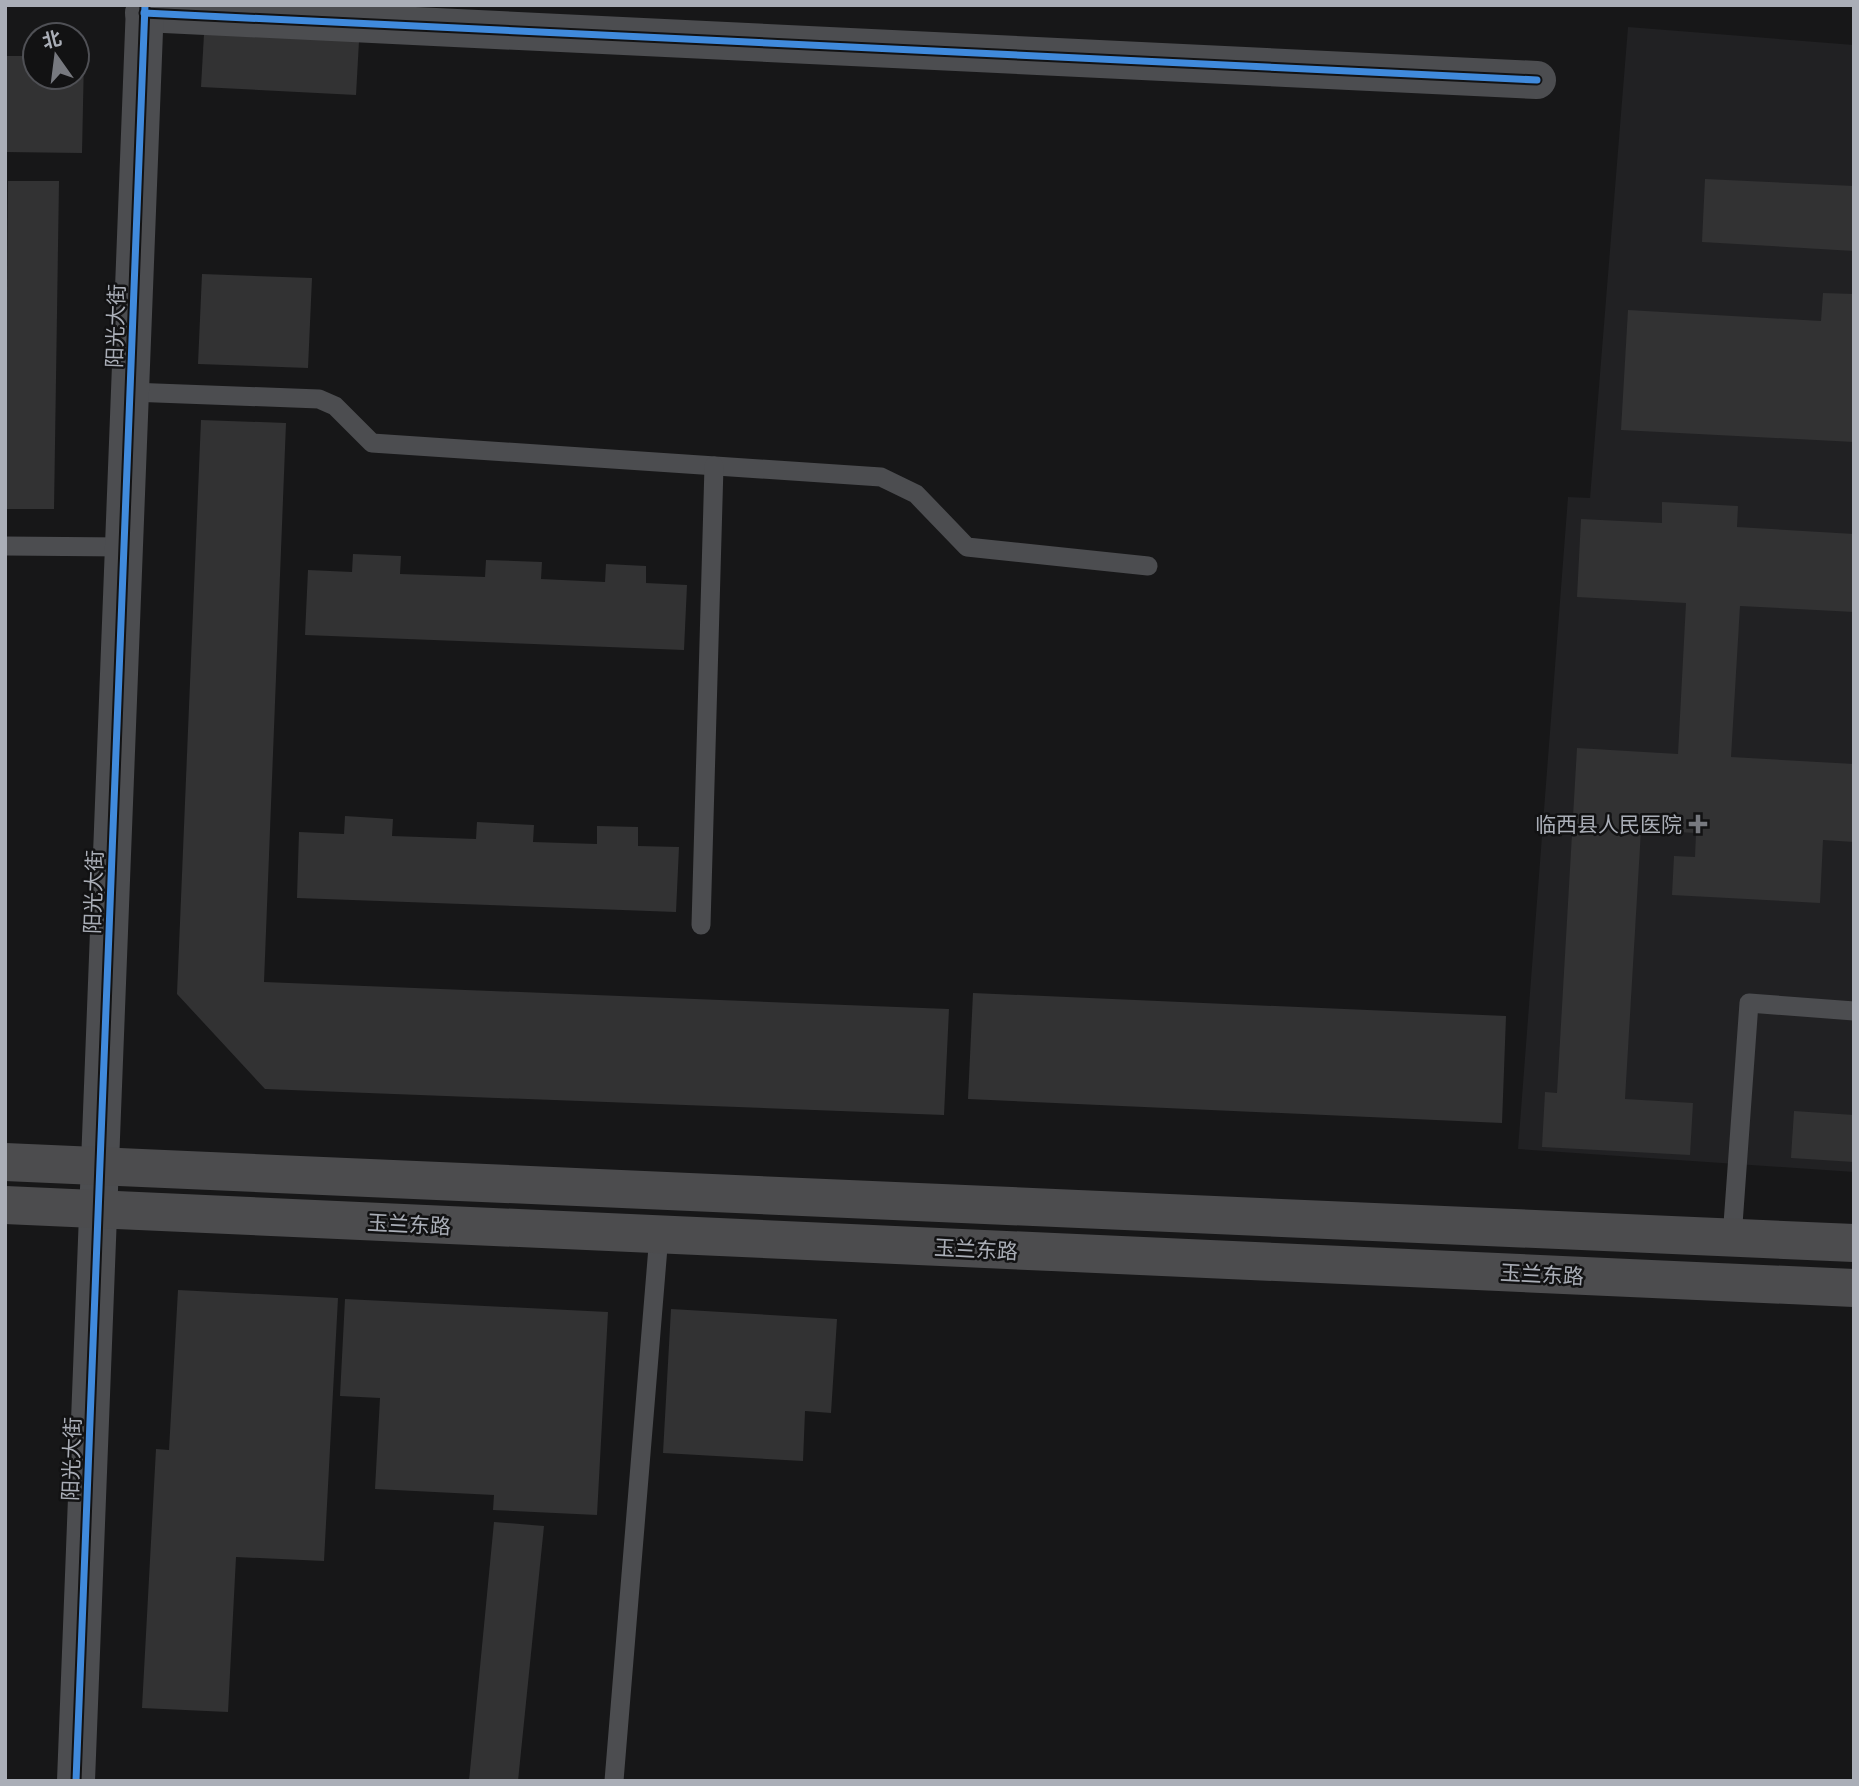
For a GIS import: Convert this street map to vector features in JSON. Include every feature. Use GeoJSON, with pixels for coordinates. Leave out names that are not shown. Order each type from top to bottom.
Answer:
{"type":"FeatureCollection","features":[{"type":"Feature","properties":{"kind":"highway"},"geometry":{"type":"LineString","coordinates":[[5,1161],[1854,1243]]}},
{"type":"Feature","properties":{"kind":"highway","name":"玉兰东路"},"geometry":{"type":"LineString","coordinates":[[5,1205],[1854,1288]]}},
{"type":"Feature","properties":{"kind":"street"},"geometry":{"type":"LineString","coordinates":[[145,9],[1537,80]]}},
{"type":"Feature","properties":{"kind":"street","name":"阳光大街"},"geometry":{"type":"LineString","coordinates":[[76,1781],[145,9]]}},
{"type":"Feature","properties":{"kind":"lane"},"geometry":{"type":"LineString","coordinates":[[130,392],[319,399],[335,406],[372,443],[881,477],[916,494],[967,547],[1148,566]]}},
{"type":"Feature","properties":{"kind":"lane"},"geometry":{"type":"LineString","coordinates":[[701,925],[714,466]]}},
{"type":"Feature","properties":{"kind":"lane"},"geometry":{"type":"LineString","coordinates":[[5,547],[124,547]]}},
{"type":"Feature","properties":{"kind":"lane"},"geometry":{"type":"LineString","coordinates":[[1732,1238],[1749,1003],[1854,1011]]}},
{"type":"Feature","properties":{"kind":"lane"},"geometry":{"type":"LineString","coordinates":[[614,1781],[659,1235]]}},
{"type":"Feature","properties":{"kind":"shaded area","name":"临西县人民医院"},"geometry":{"type":"Polygon","coordinates":[[[1628,27],[1854,45],[1854,1172],[1518,1149],[1568,497],[1590,498],[1628,27]]]}},
{"type":"Feature","properties":{"kind":"building"},"geometry":{"type":"Polygon","coordinates":[[[204,34],[359,41],[356,95],[201,87],[204,34]]]}},
{"type":"Feature","properties":{"kind":"building"},"geometry":{"type":"Polygon","coordinates":[[[5,56],[21,56],[21,91],[83,91],[82,153],[5,152],[5,56]]]}},
{"type":"Feature","properties":{"kind":"building"},"geometry":{"type":"Polygon","coordinates":[[[1705,179],[1854,186],[1854,251],[1702,242],[1705,179]]]}},
{"type":"Feature","properties":{"kind":"building"},"geometry":{"type":"Polygon","coordinates":[[[8,181],[59,181],[54,509],[5,509],[8,181]]]}},
{"type":"Feature","properties":{"kind":"building"},"geometry":{"type":"Polygon","coordinates":[[[202,274],[312,278],[308,368],[198,364],[202,274]]]}},
{"type":"Feature","properties":{"kind":"building"},"geometry":{"type":"Polygon","coordinates":[[[1823,293],[1854,294],[1854,442],[1621,430],[1628,310],[1821,321],[1823,293]]]}},
{"type":"Feature","properties":{"kind":"building"},"geometry":{"type":"Polygon","coordinates":[[[201,420],[286,423],[264,982],[949,1009],[944,1115],[265,1089],[177,994],[201,420]]]}},
{"type":"Feature","properties":{"kind":"building"},"geometry":{"type":"Polygon","coordinates":[[[1662,502],[1738,506],[1737,527],[1854,534],[1854,612],[1740,606],[1731,757],[1854,764],[1854,842],[1823,840],[1820,903],[1672,895],[1674,856],[1695,857],[1696,833],[1641,830],[1625,1099],[1693,1103],[1690,1155],[1542,1147],[1545,1092],[1557,1093],[1577,748],[1678,754],[1686,603],[1577,597],[1581,519],[1662,523],[1662,502]]]}},
{"type":"Feature","properties":{"kind":"building"},"geometry":{"type":"Polygon","coordinates":[[[353,554],[401,556],[400,574],[485,577],[486,560],[542,562],[541,579],[605,582],[606,564],[646,566],[646,583],[687,585],[684,650],[305,635],[308,570],[352,572],[353,554]]]}},
{"type":"Feature","properties":{"kind":"building"},"geometry":{"type":"Polygon","coordinates":[[[345,816],[393,819],[392,836],[476,839],[477,822],[534,825],[533,842],[597,844],[597,826],[638,827],[638,846],[679,847],[676,912],[297,898],[299,832],[344,834],[345,816]]]}},
{"type":"Feature","properties":{"kind":"building"},"geometry":{"type":"Polygon","coordinates":[[[973,993],[1506,1016],[1502,1123],[968,1099],[973,993]]]}},
{"type":"Feature","properties":{"kind":"building"},"geometry":{"type":"Polygon","coordinates":[[[1794,1111],[1854,1115],[1854,1162],[1791,1158],[1794,1111]]]}},
{"type":"Feature","properties":{"kind":"building"},"geometry":{"type":"Polygon","coordinates":[[[178,1290],[338,1298],[324,1561],[236,1557],[228,1712],[142,1708],[156,1449],[169,1450],[178,1290]]]}},
{"type":"Feature","properties":{"kind":"building"},"geometry":{"type":"Polygon","coordinates":[[[345,1299],[608,1312],[597,1515],[493,1510],[494,1495],[375,1489],[380,1398],[340,1396],[345,1299]]]}},
{"type":"Feature","properties":{"kind":"building"},"geometry":{"type":"Polygon","coordinates":[[[671,1309],[837,1319],[831,1413],[805,1411],[803,1461],[663,1453],[671,1309]]]}},
{"type":"Feature","properties":{"kind":"building"},"geometry":{"type":"Polygon","coordinates":[[[494,1522],[544,1526],[518,1781],[469,1781],[494,1522]]]}},
{"type":"Feature","properties":{"kind":"cycle path"},"geometry":{"type":"LineString","coordinates":[[76,1781],[145,5]]}},
{"type":"Feature","properties":{"kind":"cycle path"},"geometry":{"type":"LineString","coordinates":[[144,13],[1537,80]]}},
{"type":"Feature","properties":{"kind":"place","name":"临西县人民医院"},"geometry":{"type":"Point","coordinates":[1698,824]}}]}
